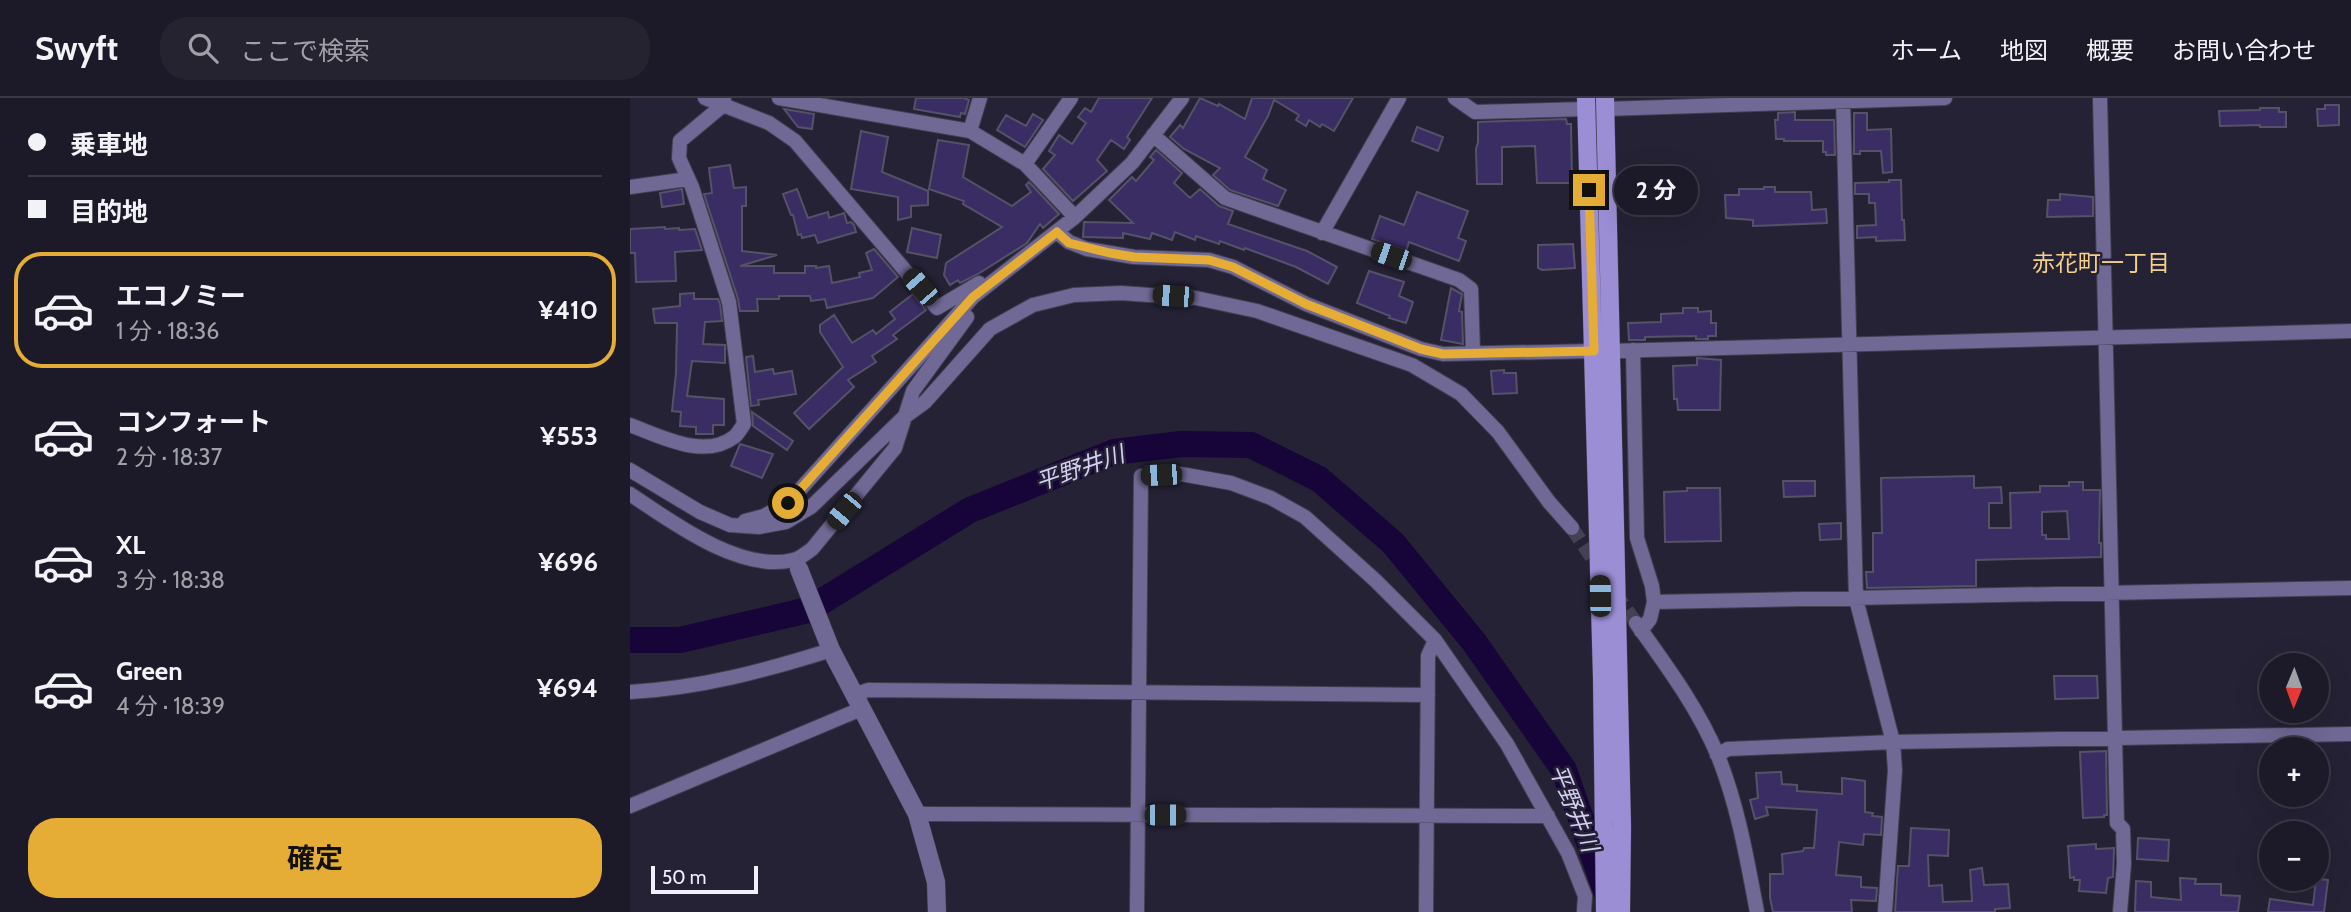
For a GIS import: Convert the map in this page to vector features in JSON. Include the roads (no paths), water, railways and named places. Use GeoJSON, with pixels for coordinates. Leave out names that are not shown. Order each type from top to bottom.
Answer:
{"type":"FeatureCollection","features":[{"type":"Feature","properties":{"kind":"main road"},"geometry":{"type":"LineString","coordinates":[[1605,103],[1602,351],[1610,680],[1622,912]]}},
{"type":"Feature","properties":{"kind":"main road"},"geometry":{"type":"LineString","coordinates":[[1586,104],[1602,351]]}},
{"type":"Feature","properties":{"kind":"main road"},"geometry":{"type":"LineString","coordinates":[[1605,912],[1610,680]]}},
{"type":"Feature","properties":{"kind":"street"},"geometry":{"type":"LineString","coordinates":[[705,98],[723,102],[769,123],[795,141],[937,308],[983,281],[994,280]]}},
{"type":"Feature","properties":{"kind":"street"},"geometry":{"type":"LineString","coordinates":[[779,98],[970,131],[1025,164],[1075,217]]}},
{"type":"Feature","properties":{"kind":"street"},"geometry":{"type":"LineString","coordinates":[[970,131],[981,98]]}},
{"type":"Feature","properties":{"kind":"street"},"geometry":{"type":"LineString","coordinates":[[1025,164],[1071,98]]}},
{"type":"Feature","properties":{"kind":"street"},"geometry":{"type":"LineString","coordinates":[[730,526],[764,516],[788,503],[973,297],[1075,217],[1132,163],[1182,98]]}},
{"type":"Feature","properties":{"kind":"street"},"geometry":{"type":"LineString","coordinates":[[1322,233],[1399,98]]}},
{"type":"Feature","properties":{"kind":"street"},"geometry":{"type":"LineString","coordinates":[[1455,98],[1475,112],[1586,104]]}},
{"type":"Feature","properties":{"kind":"street"},"geometry":{"type":"LineString","coordinates":[[1605,103],[1944,98]]}},
{"type":"Feature","properties":{"kind":"street"},"geometry":{"type":"LineString","coordinates":[[2100,98],[2117,823],[2123,828],[2124,864],[2120,912]]}},
{"type":"Feature","properties":{"kind":"street"},"geometry":{"type":"LineString","coordinates":[[1843,99],[1856,598],[1892,742],[1895,770],[1885,912]]}},
{"type":"Feature","properties":{"kind":"street"},"geometry":{"type":"LineString","coordinates":[[630,425],[694,447],[711,446],[735,437],[744,424],[729,302],[679,158],[680,141],[723,102]]}},
{"type":"Feature","properties":{"kind":"street"},"geometry":{"type":"LineString","coordinates":[[1153,135],[1225,198],[1460,280],[1471,289],[1473,353]]}},
{"type":"Feature","properties":{"kind":"street"},"geometry":{"type":"LineString","coordinates":[[630,187],[688,179]]}},
{"type":"Feature","properties":{"kind":"street"},"geometry":{"type":"LineString","coordinates":[[1057,232],[1069,243],[1110,253],[1134,257],[1209,260],[1233,267],[1306,304],[1421,349],[1443,354],[2351,331]]}},
{"type":"Feature","properties":{"kind":"street"},"geometry":{"type":"LineString","coordinates":[[630,494],[676,525],[741,558],[767,563],[797,564],[812,550],[895,448],[913,391],[994,280]]}},
{"type":"Feature","properties":{"kind":"street"},"geometry":{"type":"LineString","coordinates":[[630,470],[700,512],[730,526],[759,527],[786,522],[811,507],[903,418],[925,402],[989,329],[1033,305],[1074,295],[1121,293],[1196,298],[1257,311],[1412,365],[1461,394],[1499,432],[1549,502],[1572,528]]}},
{"type":"Feature","properties":{"kind":"street"},"geometry":{"type":"LineString","coordinates":[[1633,350],[1637,538],[1652,586],[1654,602],[1650,620],[1639,627],[1688,698],[1717,755],[1735,806],[1757,912]]}},
{"type":"Feature","properties":{"kind":"street"},"geometry":{"type":"LineString","coordinates":[[1137,912],[1141,476],[1181,474],[1231,483],[1271,498],[1305,517],[1376,581],[1435,640],[1507,744],[1548,816],[1581,885],[1585,896],[1584,912]]}},
{"type":"Feature","properties":{"kind":"street"},"geometry":{"type":"LineString","coordinates":[[797,564],[829,647],[917,814],[936,882],[937,912]]}},
{"type":"Feature","properties":{"kind":"street"},"geometry":{"type":"LineString","coordinates":[[1654,602],[2351,588]]}},
{"type":"Feature","properties":{"kind":"street"},"geometry":{"type":"LineString","coordinates":[[1426,912],[1428,656],[1435,640]]}},
{"type":"Feature","properties":{"kind":"street"},"geometry":{"type":"LineString","coordinates":[[630,692],[671,690],[714,683],[829,647]]}},
{"type":"Feature","properties":{"kind":"street"},"geometry":{"type":"LineString","coordinates":[[630,806],[858,702],[868,690],[1428,695]]}},
{"type":"Feature","properties":{"kind":"street"},"geometry":{"type":"LineString","coordinates":[[1717,755],[1728,749],[1892,742],[2351,734]]}},
{"type":"Feature","properties":{"kind":"street"},"geometry":{"type":"LineString","coordinates":[[917,814],[1548,816]]}},
{"type":"Feature","properties":{"kind":"waterway","name":"平野井川"},"geometry":{"type":"LineString","coordinates":[[630,640],[680,640],[808,610],[970,510],[1114,452],[1181,444],[1251,445],[1319,479],[1393,543],[1474,642],[1564,770],[1607,894]]}},
{"type":"Feature","properties":{"kind":"tunnel"},"geometry":{"type":"LineString","coordinates":[[1572,528],[1600,570]]}},
{"type":"Feature","properties":{"kind":"tunnel"},"geometry":{"type":"LineString","coordinates":[[1615,593],[1636,623]]}},
{"type":"Feature","properties":{"kind":"district","name":"赤花町一丁目"},"geometry":{"type":"Point","coordinates":[2101,263]}}]}
